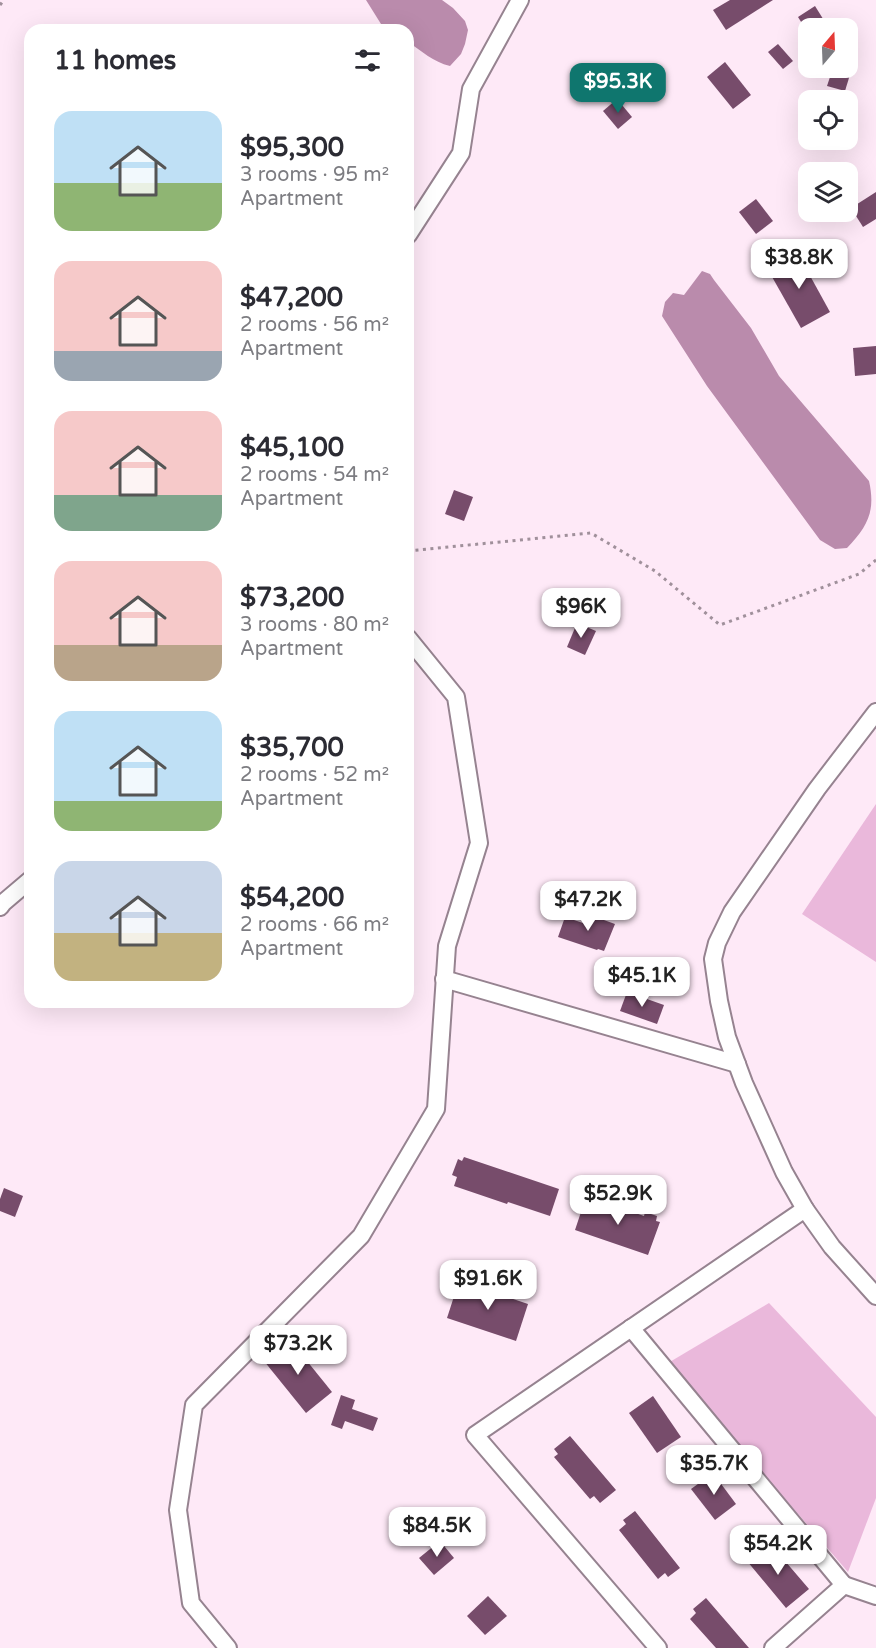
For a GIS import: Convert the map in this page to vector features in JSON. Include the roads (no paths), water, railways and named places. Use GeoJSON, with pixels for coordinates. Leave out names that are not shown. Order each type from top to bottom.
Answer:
{"type":"FeatureCollection","features":[{"type":"Feature","properties":{"kind":"street"},"geometry":{"type":"LineString","coordinates":[[414,226],[461,153],[471,89],[520,0]]}},
{"type":"Feature","properties":{"kind":"street"},"geometry":{"type":"LineString","coordinates":[[228,1648],[191,1603],[178,1510],[195,1405],[361,1236],[436,1109],[447,945],[479,843],[456,697],[414,645]]}},
{"type":"Feature","properties":{"kind":"street"},"geometry":{"type":"LineString","coordinates":[[876,712],[817,789],[732,912],[717,943],[713,959],[718,1001],[728,1037],[744,1083],[784,1172],[805,1209],[832,1247],[876,1296]]}},
{"type":"Feature","properties":{"kind":"street"},"geometry":{"type":"LineString","coordinates":[[0,907],[24,885]]}},
{"type":"Feature","properties":{"kind":"street"},"geometry":{"type":"LineString","coordinates":[[444,979],[737,1064]]}},
{"type":"Feature","properties":{"kind":"street"},"geometry":{"type":"LineString","coordinates":[[658,1648],[475,1435],[805,1209]]}},
{"type":"Feature","properties":{"kind":"street"},"geometry":{"type":"LineString","coordinates":[[631,1328],[844,1585],[876,1596]]}},
{"type":"Feature","properties":{"kind":"street"},"geometry":{"type":"LineString","coordinates":[[773,1648],[844,1585]]}}]}
